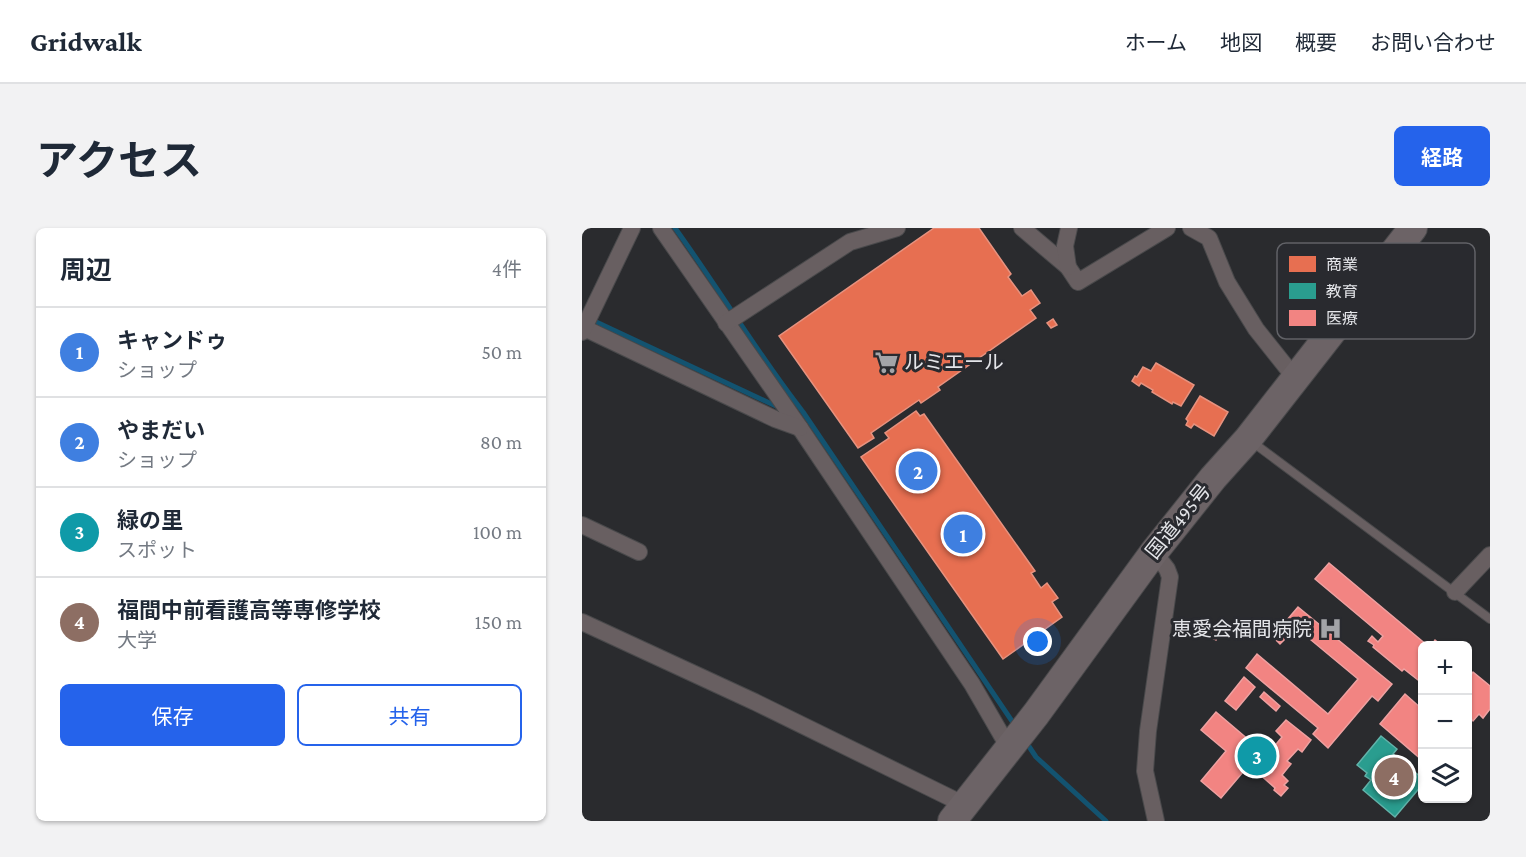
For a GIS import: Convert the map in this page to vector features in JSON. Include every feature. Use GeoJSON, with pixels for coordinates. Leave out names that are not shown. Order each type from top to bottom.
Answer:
{"type":"FeatureCollection","features":[{"type":"Feature","properties":{"kind":"highway","name":"国道495号"},"geometry":{"type":"LineString","coordinates":[[1401,243],[1413,228]]}},
{"type":"Feature","properties":{"kind":"highway","name":"国道495号"},"geometry":{"type":"LineString","coordinates":[[958,813],[1036,714],[1154,552],[1213,478],[1248,439],[1326,339]]}},
{"type":"Feature","properties":{"kind":"street"},"geometry":{"type":"LineString","coordinates":[[632,228],[587,307],[583,329],[775,419],[800,428]]}},
{"type":"Feature","properties":{"kind":"street"},"geometry":{"type":"LineString","coordinates":[[661,228],[800,428],[972,684],[1009,748]]}},
{"type":"Feature","properties":{"kind":"street"},"geometry":{"type":"LineString","coordinates":[[726,323],[849,242],[897,228]]}},
{"type":"Feature","properties":{"kind":"street"},"geometry":{"type":"LineString","coordinates":[[1022,228],[1068,267],[1078,282],[1167,228]]}},
{"type":"Feature","properties":{"kind":"street"},"geometry":{"type":"LineString","coordinates":[[1068,267],[1065,246],[1069,228]]}},
{"type":"Feature","properties":{"kind":"street"},"geometry":{"type":"LineString","coordinates":[[1191,228],[1209,238],[1227,282],[1250,320],[1295,378]]}},
{"type":"Feature","properties":{"kind":"street"},"geometry":{"type":"LineString","coordinates":[[582,525],[639,552]]}},
{"type":"Feature","properties":{"kind":"street"},"geometry":{"type":"LineString","coordinates":[[1154,552],[1167,568],[1170,577],[1145,771],[1156,821]]}},
{"type":"Feature","properties":{"kind":"street"},"geometry":{"type":"LineString","coordinates":[[1455,592],[1490,555]]}},
{"type":"Feature","properties":{"kind":"street"},"geometry":{"type":"LineString","coordinates":[[582,622],[755,702],[958,813]]}},
{"type":"Feature","properties":{"kind":"lane"},"geometry":{"type":"LineString","coordinates":[[1248,439],[1490,619]]}},
{"type":"Feature","properties":{"kind":"building: 商業","name":"ルミエール"},"geometry":{"type":"Polygon","coordinates":[[[934,228],[979,228],[1011,274],[1008,277],[1022,296],[1031,290],[1040,303],[1030,310],[1036,318],[938,387],[940,390],[921,403],[919,400],[871,433],[874,438],[858,448],[779,336],[934,228]]]}},
{"type":"Feature","properties":{"kind":"building: 商業"},"geometry":{"type":"Polygon","coordinates":[[[1053,319],[1057,325],[1051,328],[1047,323],[1053,319]]]}},
{"type":"Feature","properties":{"kind":"building: 商業"},"geometry":{"type":"Polygon","coordinates":[[[1156,363],[1194,385],[1181,406],[1173,402],[1172,404],[1141,383],[1139,386],[1132,381],[1143,367],[1151,371],[1156,363]]]}},
{"type":"Feature","properties":{"kind":"building: 商業"},"geometry":{"type":"Polygon","coordinates":[[[1200,396],[1228,412],[1214,436],[1194,424],[1191,428],[1186,425],[1188,421],[1186,419],[1200,396]]]}},
{"type":"Feature","properties":{"kind":"building: 商業"},"geometry":{"type":"Polygon","coordinates":[[[916,411],[920,416],[924,414],[1035,571],[1031,573],[1041,588],[1047,583],[1058,598],[1052,602],[1062,617],[1003,659],[861,457],[889,438],[885,433],[916,411]]]}},
{"type":"Feature","properties":{"kind":"building: 教育"},"geometry":{"type":"Polygon","coordinates":[[[1381,736],[1397,749],[1393,754],[1418,775],[1418,790],[1395,817],[1363,790],[1371,780],[1365,776],[1367,773],[1357,765],[1381,736]]]}},
{"type":"Feature","properties":{"kind":"building: 医療"},"geometry":{"type":"Polygon","coordinates":[[[1329,563],[1422,641],[1418,641],[1418,680],[1404,669],[1402,671],[1373,647],[1374,645],[1368,641],[1372,636],[1378,642],[1383,636],[1315,579],[1329,563]]]}},
{"type":"Feature","properties":{"kind":"building: 医療"},"geometry":{"type":"Polygon","coordinates":[[[1298,607],[1392,684],[1378,701],[1372,696],[1328,748],[1313,734],[1318,728],[1246,668],[1257,654],[1328,714],[1358,679],[1287,620],[1298,607]]]}},
{"type":"Feature","properties":{"kind":"building: 医療"},"geometry":{"type":"Polygon","coordinates":[[[1281,627],[1289,635],[1280,644],[1272,636],[1281,627]]]}},
{"type":"Feature","properties":{"kind":"building: 医療"},"geometry":{"type":"Polygon","coordinates":[[[1213,632],[1218,635],[1216,640],[1210,637],[1213,632]]]}},
{"type":"Feature","properties":{"kind":"building: 医療"},"geometry":{"type":"Polygon","coordinates":[[[1472,673],[1490,686],[1490,709],[1483,718],[1479,714],[1473,721],[1472,720],[1472,673]]]}},
{"type":"Feature","properties":{"kind":"building: 医療"},"geometry":{"type":"Polygon","coordinates":[[[1244,677],[1255,687],[1236,710],[1225,701],[1244,677]]]}},
{"type":"Feature","properties":{"kind":"building: 医療"},"geometry":{"type":"Polygon","coordinates":[[[1264,692],[1280,706],[1276,711],[1260,697],[1264,692]]]}},
{"type":"Feature","properties":{"kind":"building: 医療"},"geometry":{"type":"Polygon","coordinates":[[[1405,694],[1418,705],[1418,757],[1380,724],[1405,694]]]}},
{"type":"Feature","properties":{"kind":"building: 医療"},"geometry":{"type":"Polygon","coordinates":[[[1216,712],[1263,752],[1267,748],[1263,744],[1265,742],[1273,748],[1282,737],[1276,731],[1286,720],[1311,740],[1302,752],[1298,749],[1287,761],[1291,764],[1282,775],[1288,781],[1284,785],[1288,788],[1281,796],[1249,765],[1221,798],[1201,781],[1226,751],[1201,730],[1216,712]]]}},
{"type":"Feature","properties":{"kind":"waterway"},"geometry":{"type":"LineString","coordinates":[[675,228],[803,412],[1016,727]]}},
{"type":"Feature","properties":{"kind":"waterway"},"geometry":{"type":"LineString","coordinates":[[592,320],[776,406]]}},
{"type":"Feature","properties":{"kind":"waterway"},"geometry":{"type":"LineString","coordinates":[[1026,742],[1036,757],[1106,821]]}},
{"type":"Feature","properties":{"kind":"place","name":"ルミエール"},"geometry":{"type":"Point","coordinates":[886,362]}},
{"type":"Feature","properties":{"kind":"place","name":"やまだい"},"geometry":{"type":"Point","coordinates":[918,471]}},
{"type":"Feature","properties":{"kind":"place","name":"キャンドゥ"},"geometry":{"type":"Point","coordinates":[963,534]}},
{"type":"Feature","properties":{"kind":"place","name":"恵愛会福間病院"},"geometry":{"type":"Point","coordinates":[1330,629]}},
{"type":"Feature","properties":{"kind":"place","name":"緑の里"},"geometry":{"type":"Point","coordinates":[1257,756]}},
{"type":"Feature","properties":{"kind":"place","name":"福間中前看護高等専修学校"},"geometry":{"type":"Point","coordinates":[1394,777]}}]}
